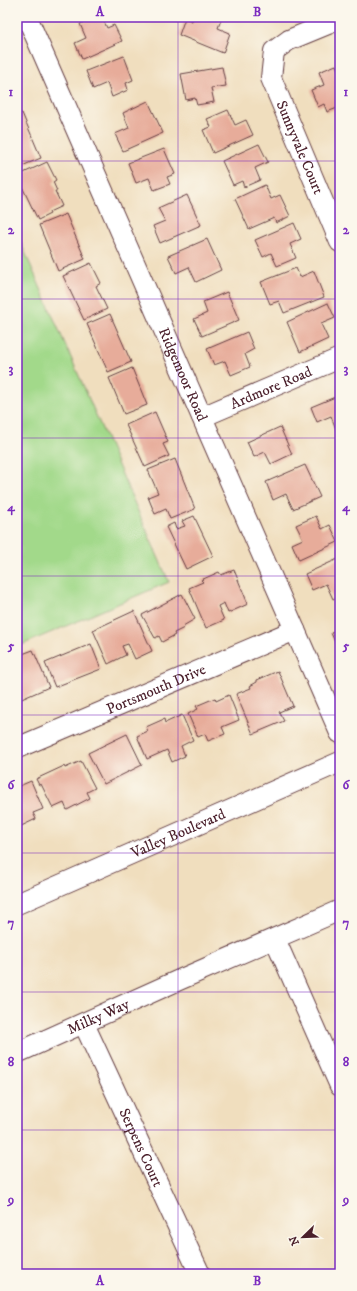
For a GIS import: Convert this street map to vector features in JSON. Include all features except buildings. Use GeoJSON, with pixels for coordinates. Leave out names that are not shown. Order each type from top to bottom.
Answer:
{"type":"FeatureCollection","features":[{"type":"Feature","properties":{"kind":"street","name":"Ridgemoor Road"},"geometry":{"type":"LineString","coordinates":[[27,17],[340,733]]}},
{"type":"Feature","properties":{"kind":"street","name":"Sunnyvale Court"},"geometry":{"type":"LineString","coordinates":[[340,19],[289,40],[274,51],[272,78],[340,242]]}},
{"type":"Feature","properties":{"kind":"street","name":"Ardmore Road"},"geometry":{"type":"LineString","coordinates":[[202,418],[340,358]]}},
{"type":"Feature","properties":{"kind":"street","name":"Portsmouth Drive"},"geometry":{"type":"LineString","coordinates":[[17,748],[295,630]]}},
{"type":"Feature","properties":{"kind":"street","name":"Valley Boulevard"},"geometry":{"type":"LineString","coordinates":[[17,904],[340,762]]}},
{"type":"Feature","properties":{"kind":"street","name":"Milky Way"},"geometry":{"type":"LineString","coordinates":[[17,1053],[340,910]]}},
{"type":"Feature","properties":{"kind":"street"},"geometry":{"type":"LineString","coordinates":[[275,939],[340,1086]]}},
{"type":"Feature","properties":{"kind":"street","name":"Serpens Court"},"geometry":{"type":"LineString","coordinates":[[84,1024],[199,1272]]}},
{"type":"Feature","properties":{"kind":"green space"},"geometry":{"type":"Polygon","coordinates":[[[17,234],[169,582],[17,647],[17,234]]]}}]}
